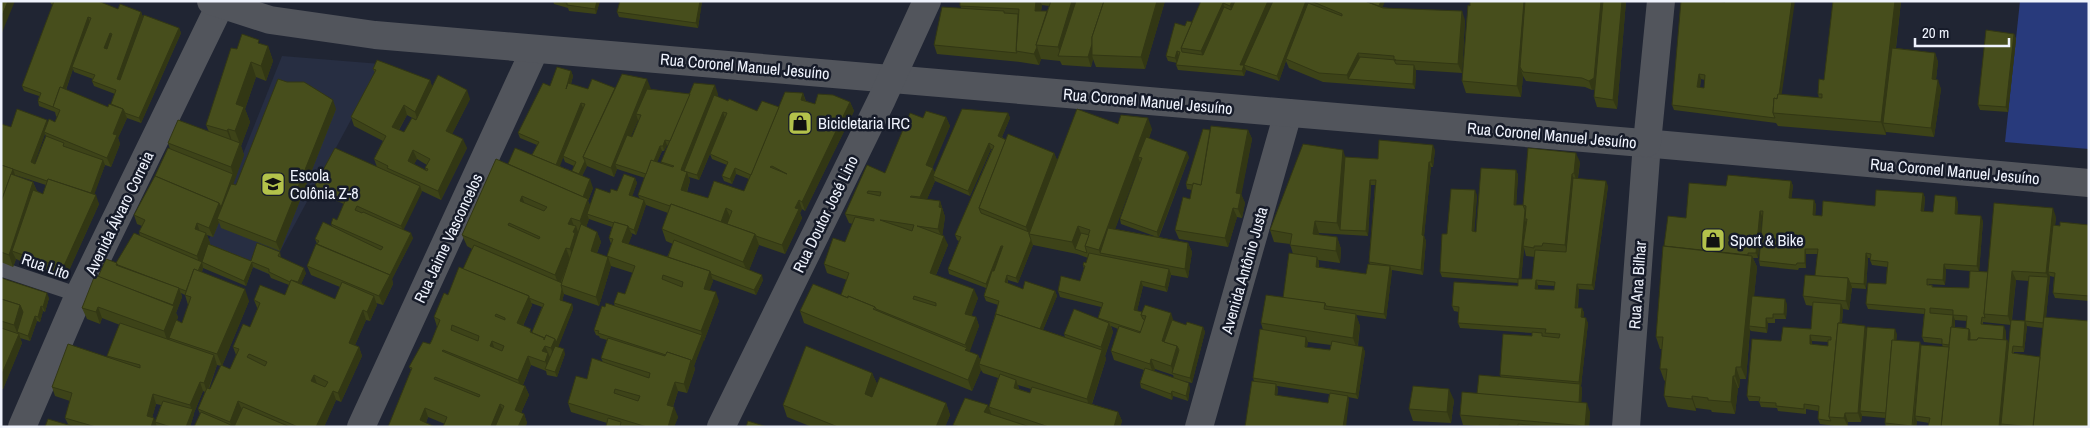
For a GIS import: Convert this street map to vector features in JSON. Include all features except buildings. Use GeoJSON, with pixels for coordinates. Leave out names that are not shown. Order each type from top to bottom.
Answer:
{"type":"FeatureCollection","features":[{"type":"Feature","properties":{"kind":"street","name":"Rua Doutor José Lino"},"geometry":{"type":"LineString","coordinates":[[721,427],[892,79],[927,1]]}},
{"type":"Feature","properties":{"kind":"street","name":"Rua Ana Bilhar"},"geometry":{"type":"LineString","coordinates":[[1626,427],[1647,143],[1661,1]]}},
{"type":"Feature","properties":{"kind":"street","name":"Rua Coronel Manuel Jesuíno"},"geometry":{"type":"LineString","coordinates":[[218,2],[270,20],[375,35],[1647,143],[2089,183]]}},
{"type":"Feature","properties":{"kind":"street","name":"Avenida Álvaro Correia"},"geometry":{"type":"LineString","coordinates":[[22,427],[78,295],[218,2]]}},
{"type":"Feature","properties":{"kind":"street","name":"Rua Jaime Vasconcelos"},"geometry":{"type":"LineString","coordinates":[[361,427],[535,48]]}},
{"type":"Feature","properties":{"kind":"street","name":"Avenida Antônio Justa"},"geometry":{"type":"LineString","coordinates":[[1199,427],[1288,113]]}},
{"type":"Feature","properties":{"kind":"lane","name":"Rua Lito"},"geometry":{"type":"LineString","coordinates":[[1,269],[78,295]]}},
{"type":"Feature","properties":{"kind":"shaded area"},"geometry":{"type":"Polygon","coordinates":[[[2020,1],[2089,1],[2089,149],[2005,142],[2020,1]]]}},
{"type":"Feature","properties":{"kind":"shaded area","name":"Escola Colônia Z-8"},"geometry":{"type":"Polygon","coordinates":[[[282,56],[381,64],[268,274],[206,247],[282,56]]]}},
{"type":"Feature","properties":{"kind":"place","name":"Bicicletaria IRC"},"geometry":{"type":"Point","coordinates":[800,123]}},
{"type":"Feature","properties":{"kind":"place","name":"Escola Colônia Z-8"},"geometry":{"type":"Point","coordinates":[273,184]}},
{"type":"Feature","properties":{"kind":"place","name":"Sport & Bike"},"geometry":{"type":"Point","coordinates":[1713,240]}}]}
